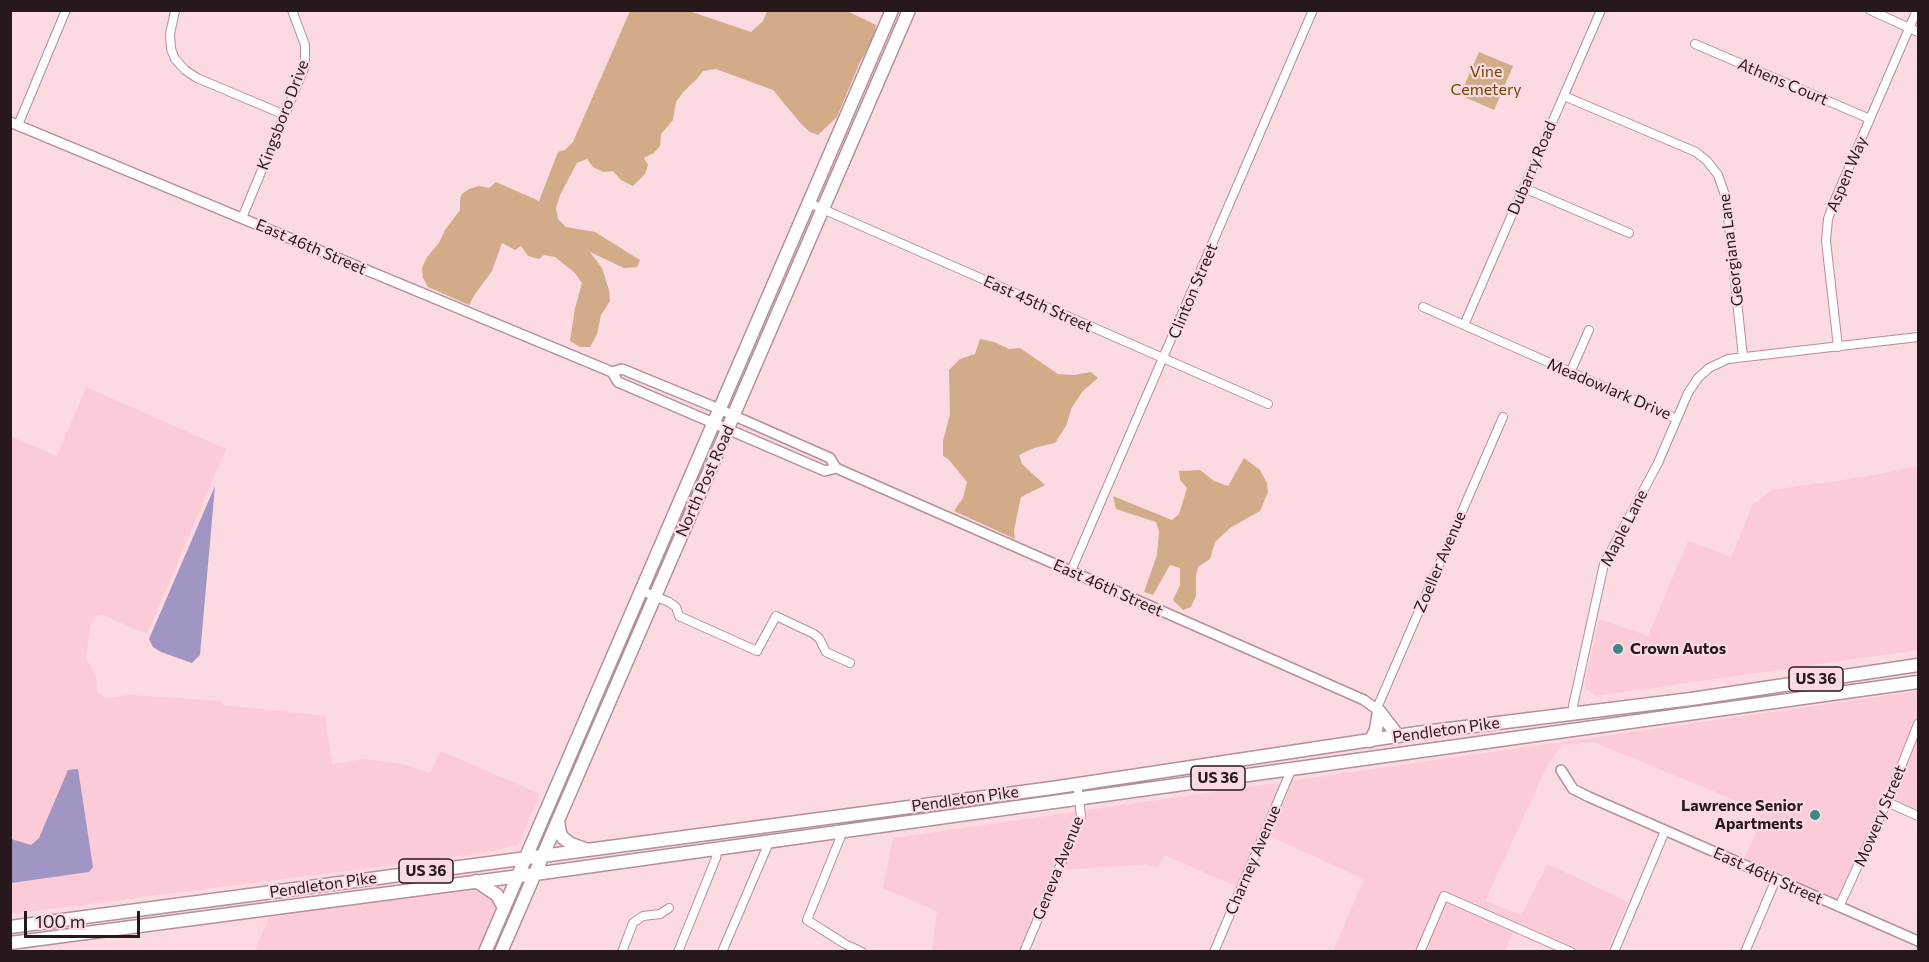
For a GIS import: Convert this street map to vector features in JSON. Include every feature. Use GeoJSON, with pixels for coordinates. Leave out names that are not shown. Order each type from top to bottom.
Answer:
{"type":"FeatureCollection","features":[{"type":"Feature","properties":{"kind":"main road","name":"North Post Road"},"geometry":{"type":"LineString","coordinates":[[485,951],[721,410],[892,10]]}},
{"type":"Feature","properties":{"kind":"main road","name":"North Post Road"},"geometry":{"type":"LineString","coordinates":[[501,951],[909,10]]}},
{"type":"Feature","properties":{"kind":"main road","name":"Pendleton Pike"},"geometry":{"type":"LineString","coordinates":[[10,927],[1077,783],[1398,736],[1691,699],[1918,665]]}},
{"type":"Feature","properties":{"kind":"main road","name":"Pendleton Pike"},"geometry":{"type":"LineString","coordinates":[[10,943],[535,874],[1918,682]]}},
{"type":"Feature","properties":{"kind":"main road"},"geometry":{"type":"LineString","coordinates":[[1378,709],[1398,736]]}},
{"type":"Feature","properties":{"kind":"main road"},"geometry":{"type":"LineString","coordinates":[[1370,741],[1376,730],[1378,709]]}},
{"type":"Feature","properties":{"kind":"main road"},"geometry":{"type":"LineString","coordinates":[[558,820],[560,833],[564,839],[589,850]]}},
{"type":"Feature","properties":{"kind":"main road"},"geometry":{"type":"LineString","coordinates":[[476,881],[497,895],[504,908]]}},
{"type":"Feature","properties":{"kind":"street"},"geometry":{"type":"LineString","coordinates":[[14,124],[66,10]]}},
{"type":"Feature","properties":{"kind":"street","name":"Kingsboro Drive"},"geometry":{"type":"LineString","coordinates":[[242,218],[306,59],[305,45],[292,10]]}},
{"type":"Feature","properties":{"kind":"street","name":"Clinton Street"},"geometry":{"type":"LineString","coordinates":[[1071,571],[1313,10]]}},
{"type":"Feature","properties":{"kind":"street","name":"Dubarry Road"},"geometry":{"type":"LineString","coordinates":[[1464,325],[1601,10]]}},
{"type":"Feature","properties":{"kind":"street"},"geometry":{"type":"LineString","coordinates":[[1870,10],[1918,32]]}},
{"type":"Feature","properties":{"kind":"street","name":"Aspen Way"},"geometry":{"type":"LineString","coordinates":[[1839,346],[1826,241],[1831,209],[1917,10]]}},
{"type":"Feature","properties":{"kind":"street"},"geometry":{"type":"LineString","coordinates":[[175,11],[170,34],[171,49],[175,59],[184,70],[197,78],[285,115]]}},
{"type":"Feature","properties":{"kind":"street","name":"Athens Court"},"geometry":{"type":"LineString","coordinates":[[1695,44],[1870,119]]}},
{"type":"Feature","properties":{"kind":"street","name":"Georgiana Lane"},"geometry":{"type":"LineString","coordinates":[[1564,96],[1696,152],[1714,169],[1724,187],[1726,198],[1743,357]]}},
{"type":"Feature","properties":{"kind":"street","name":"East 46th Street"},"geometry":{"type":"LineString","coordinates":[[14,124],[612,372],[618,382],[825,471],[836,468]]}},
{"type":"Feature","properties":{"kind":"street"},"geometry":{"type":"LineString","coordinates":[[1524,188],[1629,233]]}},
{"type":"Feature","properties":{"kind":"street","name":"East 45th Street"},"geometry":{"type":"LineString","coordinates":[[809,203],[1268,404]]}},
{"type":"Feature","properties":{"kind":"street","name":"Meadowlark Drive"},"geometry":{"type":"LineString","coordinates":[[1423,307],[1677,419],[1692,386],[1703,373],[1718,363],[1743,357],[1918,338]]}},
{"type":"Feature","properties":{"kind":"street"},"geometry":{"type":"LineString","coordinates":[[1570,373],[1589,330]]}},
{"type":"Feature","properties":{"kind":"street","name":"East 46th Street"},"geometry":{"type":"LineString","coordinates":[[612,372],[622,369],[721,410],[830,458],[836,468],[1271,659],[1378,709]]}},
{"type":"Feature","properties":{"kind":"street","name":"Zoeller Avenue"},"geometry":{"type":"LineString","coordinates":[[1378,709],[1503,417]]}},
{"type":"Feature","properties":{"kind":"street","name":"Maple Lane"},"geometry":{"type":"LineString","coordinates":[[1574,713],[1573,706],[1604,564],[1658,463],[1677,419]]}},
{"type":"Feature","properties":{"kind":"street"},"geometry":{"type":"LineString","coordinates":[[642,591],[676,607],[679,616],[757,651],[776,616],[814,634],[819,638],[826,652],[850,663]]}},
{"type":"Feature","properties":{"kind":"street","name":"Mowery Street"},"geometry":{"type":"LineString","coordinates":[[1839,907],[1887,802],[1918,724]]}},
{"type":"Feature","properties":{"kind":"street","name":"Charney Avenue"},"geometry":{"type":"LineString","coordinates":[[1214,951],[1292,768]]}},
{"type":"Feature","properties":{"kind":"street","name":"East 46th Street"},"geometry":{"type":"LineString","coordinates":[[1561,770],[1569,784],[1581,793],[1918,941]]}},
{"type":"Feature","properties":{"kind":"street","name":"Geneva Avenue"},"geometry":{"type":"LineString","coordinates":[[1024,951],[1081,816],[1077,783]]}},
{"type":"Feature","properties":{"kind":"street"},"geometry":{"type":"LineString","coordinates":[[1887,802],[1918,816]]}},
{"type":"Feature","properties":{"kind":"street"},"geometry":{"type":"LineString","coordinates":[[843,831],[807,921],[843,947],[862,951]]}},
{"type":"Feature","properties":{"kind":"street"},"geometry":{"type":"LineString","coordinates":[[1614,951],[1665,831]]}},
{"type":"Feature","properties":{"kind":"street"},"geometry":{"type":"LineString","coordinates":[[722,951],[770,840]]}},
{"type":"Feature","properties":{"kind":"street"},"geometry":{"type":"LineString","coordinates":[[678,951],[716,858],[718,847]]}},
{"type":"Feature","properties":{"kind":"street"},"geometry":{"type":"LineString","coordinates":[[1745,951],[1776,879]]}},
{"type":"Feature","properties":{"kind":"street"},"geometry":{"type":"LineString","coordinates":[[1420,951],[1444,896],[1571,951]]}},
{"type":"Feature","properties":{"kind":"street"},"geometry":{"type":"LineString","coordinates":[[622,951],[633,923],[642,916],[660,914],[669,908]]}},
{"type":"Feature","properties":{"kind":"shaded area"},"geometry":{"type":"Polygon","coordinates":[[[86,387],[226,449],[147,634],[103,615],[95,616],[90,627],[86,658],[96,676],[97,692],[106,698],[129,695],[221,701],[223,705],[325,716],[332,764],[364,759],[407,765],[430,773],[441,751],[540,794],[518,845],[487,852],[370,868],[11,914],[10,436],[57,456],[86,387]]]}},
{"type":"Feature","properties":{"kind":"shaded area"},"geometry":{"type":"Polygon","coordinates":[[[1918,466],[1918,650],[1595,696],[1584,686],[1599,619],[1648,636],[1688,541],[1731,557],[1753,504],[1772,490],[1870,476],[1918,466]]]}},
{"type":"Feature","properties":{"kind":"shaded area"},"geometry":{"type":"Polygon","coordinates":[[[215,486],[200,655],[192,663],[161,652],[153,647],[149,639],[215,486]]]}},
{"type":"Feature","properties":{"kind":"shaded area"},"geometry":{"type":"Polygon","coordinates":[[[1918,691],[1918,812],[1883,795],[1838,899],[1744,858],[1761,822],[1757,809],[1593,742],[1562,745],[1547,766],[1485,901],[1521,915],[1548,864],[1628,902],[1607,951],[1576,951],[1516,926],[1505,951],[1333,951],[1364,879],[1269,836],[1245,890],[1164,855],[1158,868],[1147,864],[1064,870],[1028,951],[932,951],[937,911],[883,888],[893,838],[1918,691]]]}},
{"type":"Feature","properties":{"kind":"shaded area"},"geometry":{"type":"Polygon","coordinates":[[[78,769],[93,867],[89,872],[11,883],[11,839],[31,845],[39,838],[68,770],[78,769]]]}},
{"type":"Feature","properties":{"kind":"shaded area"},"geometry":{"type":"Polygon","coordinates":[[[481,887],[500,904],[481,951],[254,952],[270,915],[481,887]]]}},
{"type":"Feature","properties":{"kind":"green space"},"geometry":{"type":"Polygon","coordinates":[[[630,11],[689,11],[751,32],[763,21],[767,11],[847,11],[876,25],[874,37],[859,64],[837,117],[818,135],[802,125],[773,90],[716,69],[703,71],[676,102],[673,120],[661,134],[660,146],[654,153],[644,158],[648,165],[645,174],[633,186],[621,180],[613,171],[603,172],[593,167],[587,159],[577,163],[560,195],[556,208],[558,219],[566,227],[595,232],[640,260],[637,267],[624,268],[590,252],[602,268],[610,301],[601,315],[597,334],[590,347],[580,347],[570,341],[582,283],[575,273],[555,257],[544,255],[539,259],[528,256],[521,246],[515,250],[502,243],[492,271],[469,305],[428,287],[423,278],[422,268],[427,257],[460,210],[462,194],[479,186],[489,188],[496,182],[539,201],[558,152],[565,150],[573,142],[630,11]]]}},
{"type":"Feature","properties":{"kind":"green space","name":"Vine Cemetery"},"geometry":{"type":"Polygon","coordinates":[[[1479,52],[1513,66],[1494,110],[1460,95],[1479,52]]]}},
{"type":"Feature","properties":{"kind":"green space"},"geometry":{"type":"Polygon","coordinates":[[[980,339],[1009,349],[1020,348],[1058,374],[1074,375],[1091,372],[1098,378],[1083,391],[1072,407],[1066,426],[1055,443],[1034,448],[1019,455],[1022,464],[1045,485],[1021,497],[1014,530],[1015,539],[954,511],[963,498],[967,482],[943,456],[943,441],[950,414],[949,370],[960,359],[975,354],[980,339]]]}},
{"type":"Feature","properties":{"kind":"green space"},"geometry":{"type":"Polygon","coordinates":[[[1244,458],[1260,470],[1267,483],[1268,492],[1260,511],[1230,528],[1215,542],[1210,559],[1198,567],[1196,596],[1191,607],[1183,610],[1173,600],[1180,585],[1180,568],[1170,565],[1153,595],[1144,592],[1157,555],[1159,531],[1156,522],[1116,509],[1113,496],[1172,520],[1179,514],[1187,488],[1180,480],[1179,471],[1200,470],[1214,481],[1228,486],[1244,458]]]}},
{"type":"Feature","properties":{"kind":"place","name":"Crown Autos"},"geometry":{"type":"Point","coordinates":[1618,649]}},
{"type":"Feature","properties":{"kind":"place","name":"Lawrence Senior Apartments"},"geometry":{"type":"Point","coordinates":[1815,815]}}]}
